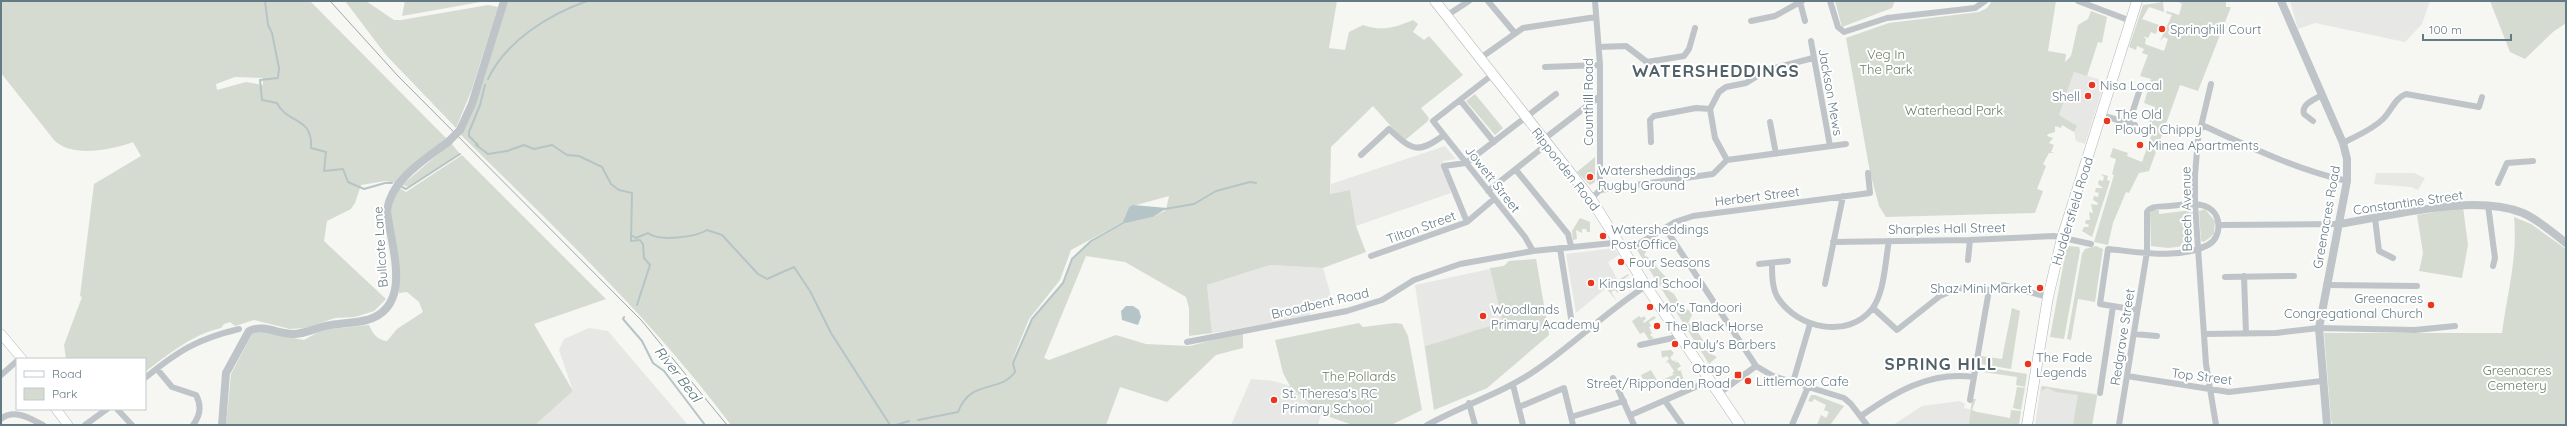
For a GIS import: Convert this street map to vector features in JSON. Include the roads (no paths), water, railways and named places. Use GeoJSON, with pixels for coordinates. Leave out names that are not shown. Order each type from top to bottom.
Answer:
{"type":"FeatureCollection","features":[{"type":"Feature","properties":{"kind":"main road","name":"Ripponden Road"},"geometry":{"type":"LineString","coordinates":[[1435,1],[1525,118],[1542,144],[1591,200],[1736,423]]}},
{"type":"Feature","properties":{"kind":"main road","name":"Huddersfield Road"},"geometry":{"type":"LineString","coordinates":[[2027,425],[2048,297],[2062,238],[2137,1]]}},
{"type":"Feature","properties":{"kind":"main road"},"geometry":{"type":"LineString","coordinates":[[1,334],[19,358]]}},
{"type":"Feature","properties":{"kind":"main road"},"geometry":{"type":"LineString","coordinates":[[57,410],[68,425]]}},
{"type":"Feature","properties":{"kind":"street","name":"Bullcote Lane"},"geometry":{"type":"LineString","coordinates":[[222,425],[226,373],[249,331],[263,328],[283,333],[305,333],[330,325],[367,320],[380,314],[390,306],[396,286],[387,210],[389,199],[406,176],[449,141],[460,130],[484,69],[504,1]]}},
{"type":"Feature","properties":{"kind":"street"},"geometry":{"type":"LineString","coordinates":[[1446,16],[1469,1]]}},
{"type":"Feature","properties":{"kind":"street"},"geometry":{"type":"LineString","coordinates":[[1488,1],[1514,32]]}},
{"type":"Feature","properties":{"kind":"street","name":"Counthill Road"},"geometry":{"type":"LineString","coordinates":[[1595,1],[1600,65],[1600,190]]}},
{"type":"Feature","properties":{"kind":"street"},"geometry":{"type":"LineString","coordinates":[[1830,1],[1838,28],[1844,32],[1887,18],[1975,8],[1985,1]]}},
{"type":"Feature","properties":{"kind":"street"},"geometry":{"type":"LineString","coordinates":[[2078,1],[2130,21]]}},
{"type":"Feature","properties":{"kind":"street","name":"Greenacres Road"},"geometry":{"type":"LineString","coordinates":[[2281,1],[2343,143],[2347,159],[2347,181],[2319,328],[2322,380],[2327,425]]}},
{"type":"Feature","properties":{"kind":"street"},"geometry":{"type":"LineString","coordinates":[[1752,21],[1775,16],[1801,2],[1805,20]]}},
{"type":"Feature","properties":{"kind":"street"},"geometry":{"type":"LineString","coordinates":[[1479,59],[1514,32],[1523,28],[1596,17]]}},
{"type":"Feature","properties":{"kind":"street"},"geometry":{"type":"LineString","coordinates":[[1599,47],[1626,46],[1644,61],[1654,62],[1684,56],[1689,49],[1695,28]]}},
{"type":"Feature","properties":{"kind":"street","name":"Jackson Mews"},"geometry":{"type":"LineString","coordinates":[[1811,41],[1830,146]]}},
{"type":"Feature","properties":{"kind":"street"},"geometry":{"type":"LineString","coordinates":[[1727,160],[1715,138],[1710,109],[1719,92],[1726,87],[1746,83],[1767,70],[1813,58]]}},
{"type":"Feature","properties":{"kind":"street"},"geometry":{"type":"LineString","coordinates":[[1545,66],[1600,65]]}},
{"type":"Feature","properties":{"kind":"street"},"geometry":{"type":"LineString","coordinates":[[1492,75],[1460,100],[1494,142]]}},
{"type":"Feature","properties":{"kind":"street","name":"Beech Avenue"},"geometry":{"type":"LineString","coordinates":[[2211,84],[2196,161],[2195,204],[2204,334],[2210,390],[2216,425]]}},
{"type":"Feature","properties":{"kind":"street"},"geometry":{"type":"LineString","coordinates":[[2101,115],[2132,124],[2139,92]]}},
{"type":"Feature","properties":{"kind":"street"},"geometry":{"type":"LineString","coordinates":[[1467,222],[1444,166],[1466,163],[1556,94]]}},
{"type":"Feature","properties":{"kind":"street"},"geometry":{"type":"LineString","coordinates":[[2343,143],[2363,133],[2383,119],[2399,98],[2406,94],[2426,96],[2480,107],[2482,97]]}},
{"type":"Feature","properties":{"kind":"street"},"geometry":{"type":"LineString","coordinates":[[2313,121],[2304,114],[2304,109],[2306,104],[2322,95]]}},
{"type":"Feature","properties":{"kind":"street"},"geometry":{"type":"LineString","coordinates":[[1488,191],[1516,170],[1542,144],[1600,96]]}},
{"type":"Feature","properties":{"kind":"street","name":"Jowett Street"},"geometry":{"type":"LineString","coordinates":[[1460,100],[1433,121],[1532,247],[1533,251]]}},
{"type":"Feature","properties":{"kind":"street"},"geometry":{"type":"LineString","coordinates":[[1651,142],[1650,120],[1654,116],[1696,108],[1710,109]]}},
{"type":"Feature","properties":{"kind":"street"},"geometry":{"type":"LineString","coordinates":[[1770,122],[1776,154]]}},
{"type":"Feature","properties":{"kind":"street"},"geometry":{"type":"LineString","coordinates":[[2202,124],[2274,158],[2312,172],[2347,181]]}},
{"type":"Feature","properties":{"kind":"street"},"geometry":{"type":"LineString","coordinates":[[1361,155],[1389,129],[1407,146],[1416,149],[1428,148],[1444,135]]}},
{"type":"Feature","properties":{"kind":"street"},"geometry":{"type":"LineString","coordinates":[[1591,200],[1600,190],[1713,174],[1727,160],[1846,144]]}},
{"type":"Feature","properties":{"kind":"street"},"geometry":{"type":"LineString","coordinates":[[2498,183],[2507,163],[2533,161]]}},
{"type":"Feature","properties":{"kind":"street"},"geometry":{"type":"LineString","coordinates":[[1516,170],[1568,234],[1571,246]]}},
{"type":"Feature","properties":{"kind":"street","name":"Herbert Street"},"geometry":{"type":"LineString","coordinates":[[1634,246],[1665,228],[1693,216],[1870,193],[1868,173]]}},
{"type":"Feature","properties":{"kind":"street"},"geometry":{"type":"LineString","coordinates":[[1824,284],[1843,196]]}},
{"type":"Feature","properties":{"kind":"street","name":"Tilton Street"},"geometry":{"type":"LineString","coordinates":[[1371,256],[1467,222],[1494,199]]}},
{"type":"Feature","properties":{"kind":"street"},"geometry":{"type":"LineString","coordinates":[[2195,204],[2212,211],[2220,225]]}},
{"type":"Feature","properties":{"kind":"street","name":"Redgrave Street"},"geometry":{"type":"LineString","coordinates":[[2119,425],[2147,252],[2147,212],[2149,209],[2195,204]]}},
{"type":"Feature","properties":{"kind":"street","name":"Constantine Street"},"geometry":{"type":"LineString","coordinates":[[2339,224],[2460,205],[2488,205],[2524,214],[2566,243]]}},
{"type":"Feature","properties":{"kind":"street"},"geometry":{"type":"LineString","coordinates":[[2488,205],[2495,258],[2493,266]]}},
{"type":"Feature","properties":{"kind":"street"},"geometry":{"type":"LineString","coordinates":[[2376,218],[2379,251],[2393,258]]}},
{"type":"Feature","properties":{"kind":"street"},"geometry":{"type":"LineString","coordinates":[[2220,225],[2339,224]]}},
{"type":"Feature","properties":{"kind":"street"},"geometry":{"type":"LineString","coordinates":[[2137,310],[2100,304],[2108,249],[2170,253],[2197,248],[2212,242],[2220,225]]}},
{"type":"Feature","properties":{"kind":"street"},"geometry":{"type":"LineString","coordinates":[[1665,228],[1756,366],[1766,373],[1844,398],[1861,416],[1867,425]]}},
{"type":"Feature","properties":{"kind":"street","name":"Sharples Hall Street"},"geometry":{"type":"LineString","coordinates":[[1833,242],[1970,240],[2054,236],[2091,244]]}},
{"type":"Feature","properties":{"kind":"street","name":"Broadbent Road"},"geometry":{"type":"LineString","coordinates":[[1187,342],[1347,311],[1382,300],[1414,280],[1460,264],[1533,251],[1613,243],[1617,240]]}},
{"type":"Feature","properties":{"kind":"street"},"geometry":{"type":"LineString","coordinates":[[1968,260],[1970,240]]}},
{"type":"Feature","properties":{"kind":"street"},"geometry":{"type":"LineString","coordinates":[[1772,263],[1772,279],[1778,298],[1794,315],[1810,324],[1844,327],[1860,321],[1873,308],[1880,292],[1889,241]]}},
{"type":"Feature","properties":{"kind":"street"},"geometry":{"type":"LineString","coordinates":[[1560,248],[1571,318]]}},
{"type":"Feature","properties":{"kind":"street"},"geometry":{"type":"LineString","coordinates":[[1759,264],[1788,261]]}},
{"type":"Feature","properties":{"kind":"street"},"geometry":{"type":"LineString","coordinates":[[2225,276],[2294,276]]}},
{"type":"Feature","properties":{"kind":"street"},"geometry":{"type":"LineString","coordinates":[[2244,276],[2246,334]]}},
{"type":"Feature","properties":{"kind":"street"},"geometry":{"type":"LineString","coordinates":[[1873,308],[1897,330],[1950,290],[1963,288],[1989,290],[2003,285],[2048,297]]}},
{"type":"Feature","properties":{"kind":"street"},"geometry":{"type":"LineString","coordinates":[[2326,285],[2417,286]]}},
{"type":"Feature","properties":{"kind":"street"},"geometry":{"type":"LineString","coordinates":[[1429,424],[1469,403],[1513,385],[1536,370],[1646,286]]}},
{"type":"Feature","properties":{"kind":"street"},"geometry":{"type":"LineString","coordinates":[[1970,400],[1989,290]]}},
{"type":"Feature","properties":{"kind":"street"},"geometry":{"type":"LineString","coordinates":[[2100,393],[2113,306]]}},
{"type":"Feature","properties":{"kind":"street"},"geometry":{"type":"LineString","coordinates":[[1793,382],[1810,324]]}},
{"type":"Feature","properties":{"kind":"street"},"geometry":{"type":"LineString","coordinates":[[2204,334],[2246,334],[2319,328],[2415,330],[2454,326]]}},
{"type":"Feature","properties":{"kind":"street"},"geometry":{"type":"LineString","coordinates":[[146,377],[196,341],[239,330]]}},
{"type":"Feature","properties":{"kind":"street"},"geometry":{"type":"LineString","coordinates":[[1640,345],[1673,338],[1678,334]]}},
{"type":"Feature","properties":{"kind":"street"},"geometry":{"type":"LineString","coordinates":[[2134,334],[2157,336]]}},
{"type":"Feature","properties":{"kind":"street"},"geometry":{"type":"LineString","coordinates":[[1,374],[16,362]]}},
{"type":"Feature","properties":{"kind":"street"},"geometry":{"type":"LineString","coordinates":[[1718,394],[1756,366]]}},
{"type":"Feature","properties":{"kind":"street"},"geometry":{"type":"LineString","coordinates":[[157,369],[172,387],[196,395],[200,406],[199,413],[193,425]]}},
{"type":"Feature","properties":{"kind":"street"},"geometry":{"type":"LineString","coordinates":[[1861,416],[1894,394],[1923,380],[1954,376],[1974,378]]}},
{"type":"Feature","properties":{"kind":"street","name":"Top Street"},"geometry":{"type":"LineString","coordinates":[[2127,376],[2229,392],[2322,380]]}},
{"type":"Feature","properties":{"kind":"street"},"geometry":{"type":"LineString","coordinates":[[1613,378],[1631,415],[1634,425]]}},
{"type":"Feature","properties":{"kind":"street"},"geometry":{"type":"LineString","coordinates":[[1631,415],[1709,381]]}},
{"type":"Feature","properties":{"kind":"street"},"geometry":{"type":"LineString","coordinates":[[1513,385],[1523,425]]}},
{"type":"Feature","properties":{"kind":"street"},"geometry":{"type":"LineString","coordinates":[[1792,425],[1808,387]]}},
{"type":"Feature","properties":{"kind":"street"},"geometry":{"type":"LineString","coordinates":[[1519,407],[1564,388],[1573,425]]}},
{"type":"Feature","properties":{"kind":"street"},"geometry":{"type":"LineString","coordinates":[[1665,400],[1682,425]]}},
{"type":"Feature","properties":{"kind":"street"},"geometry":{"type":"LineString","coordinates":[[1571,418],[1624,401]]}},
{"type":"Feature","properties":{"kind":"street"},"geometry":{"type":"LineString","coordinates":[[1469,403],[1475,425]]}},
{"type":"Feature","properties":{"kind":"street"},"geometry":{"type":"LineString","coordinates":[[85,425],[107,410]]}},
{"type":"Feature","properties":{"kind":"street"},"geometry":{"type":"LineString","coordinates":[[118,410],[132,425]]}},
{"type":"Feature","properties":{"kind":"street"},"geometry":{"type":"LineString","coordinates":[[1,419],[5,416],[20,415],[43,425]]}},
{"type":"Feature","properties":{"kind":"waterway","name":"River Beal"},"geometry":{"type":"LineString","coordinates":[[265,1],[268,25],[272,33],[279,68],[278,78],[260,80],[262,100],[277,103],[281,110],[304,125],[311,138],[311,148],[326,152],[324,171],[343,169],[348,182],[364,189],[385,183],[392,183]]}},
{"type":"Feature","properties":{"kind":"waterway"},"geometry":{"type":"LineString","coordinates":[[488,79],[496,65],[517,41],[543,22],[587,1]]}},
{"type":"Feature","properties":{"kind":"waterway"},"geometry":{"type":"LineString","coordinates":[[478,145],[469,136],[469,132],[480,105],[485,85]]}},
{"type":"Feature","properties":{"kind":"waterway","name":"River Beal"},"geometry":{"type":"LineString","coordinates":[[476,145],[488,154],[507,151],[524,145],[534,149],[552,145],[567,155],[579,156],[602,167],[611,184],[619,190],[632,193],[631,241],[640,240],[643,244],[644,258],[650,265],[637,305]]}},
{"type":"Feature","properties":{"kind":"waterway","name":"River Beal"},"geometry":{"type":"LineString","coordinates":[[402,187],[406,189],[460,154]]}},
{"type":"Feature","properties":{"kind":"waterway"},"geometry":{"type":"LineString","coordinates":[[1165,209],[1194,204],[1216,191],[1250,182],[1256,183]]}},
{"type":"Feature","properties":{"kind":"waterway"},"geometry":{"type":"LineString","coordinates":[[918,420],[958,412],[970,394],[1008,379],[1015,372],[1013,363],[1032,319],[1063,283],[1072,259],[1091,241],[1123,223]]}},
{"type":"Feature","properties":{"kind":"waterway"},"geometry":{"type":"LineString","coordinates":[[631,235],[636,238],[648,233],[653,236],[677,238],[695,235],[707,230],[722,235],[758,274],[767,279],[794,267],[810,291],[831,333],[890,425]]}},
{"type":"Feature","properties":{"kind":"waterway","name":"River Beal"},"geometry":{"type":"LineString","coordinates":[[624,317],[623,319],[642,341],[653,363],[664,371],[705,425]]}},
{"type":"Feature","properties":{"kind":"waterway"},"geometry":{"type":"LineString","coordinates":[[896,425],[909,421]]}},
{"type":"Feature","properties":{"kind":"tram line"},"geometry":{"type":"LineString","coordinates":[[330,1],[398,76],[642,321],[727,425]]}},
{"type":"Feature","properties":{"kind":"place","name":"Springhill Court"},"geometry":{"type":"Point","coordinates":[2162,29]}},
{"type":"Feature","properties":{"kind":"place","name":"Nisa Local"},"geometry":{"type":"Point","coordinates":[2092,85]}},
{"type":"Feature","properties":{"kind":"place","name":"Shell"},"geometry":{"type":"Point","coordinates":[2088,96]}},
{"type":"Feature","properties":{"kind":"place","name":"The Old Plough Chippy"},"geometry":{"type":"Point","coordinates":[2107,121]}},
{"type":"Feature","properties":{"kind":"place","name":"Minea Apartments"},"geometry":{"type":"Point","coordinates":[2140,145]}},
{"type":"Feature","properties":{"kind":"place","name":"Watersheddings Rugby Ground"},"geometry":{"type":"Point","coordinates":[1590,177]}},
{"type":"Feature","properties":{"kind":"place","name":"Watersheddings Post Office"},"geometry":{"type":"Point","coordinates":[1603,236]}},
{"type":"Feature","properties":{"kind":"place","name":"Four Seasons"},"geometry":{"type":"Point","coordinates":[1621,262]}},
{"type":"Feature","properties":{"kind":"place","name":"Kingsland School"},"geometry":{"type":"Point","coordinates":[1591,283]}},
{"type":"Feature","properties":{"kind":"place","name":"Shaz Mini Market"},"geometry":{"type":"Point","coordinates":[2040,288]}},
{"type":"Feature","properties":{"kind":"place","name":"Greenacres Congregational Church"},"geometry":{"type":"Point","coordinates":[2431,305]}},
{"type":"Feature","properties":{"kind":"place","name":"Mo's Tandoori"},"geometry":{"type":"Point","coordinates":[1650,307]}},
{"type":"Feature","properties":{"kind":"place","name":"Woodlands Primary Academy"},"geometry":{"type":"Point","coordinates":[1483,316]}},
{"type":"Feature","properties":{"kind":"place","name":"The Black Horse"},"geometry":{"type":"Point","coordinates":[1657,326]}},
{"type":"Feature","properties":{"kind":"place","name":"Pauly's Barbers"},"geometry":{"type":"Point","coordinates":[1675,344]}},
{"type":"Feature","properties":{"kind":"place","name":"The Fade Legends"},"geometry":{"type":"Point","coordinates":[2028,364]}},
{"type":"Feature","properties":{"kind":"place","name":"Otago Street/Ripponden Road"},"geometry":{"type":"Point","coordinates":[1738,375]}},
{"type":"Feature","properties":{"kind":"place","name":"Littlemoor Cafe"},"geometry":{"type":"Point","coordinates":[1748,381]}},
{"type":"Feature","properties":{"kind":"place","name":"St. Theresa's RC Primary School"},"geometry":{"type":"Point","coordinates":[1274,400]}},
{"type":"Feature","properties":{"kind":"district","name":"WATERSHEDDINGS"},"geometry":{"type":"Point","coordinates":[1716,70]}},
{"type":"Feature","properties":{"kind":"district","name":"SPRING HILL"},"geometry":{"type":"Point","coordinates":[1941,363]}},
{"type":"Feature","properties":{"kind":"park label","name":"Veg In The Park"},"geometry":{"type":"Point","coordinates":[1886,62]}},
{"type":"Feature","properties":{"kind":"park label","name":"Waterhead Park"},"geometry":{"type":"Point","coordinates":[1954,110]}},
{"type":"Feature","properties":{"kind":"park label","name":"The Pollards"},"geometry":{"type":"Point","coordinates":[1359,376]}},
{"type":"Feature","properties":{"kind":"park label","name":"Greenacres Cemetery"},"geometry":{"type":"Point","coordinates":[2517,378]}}]}
